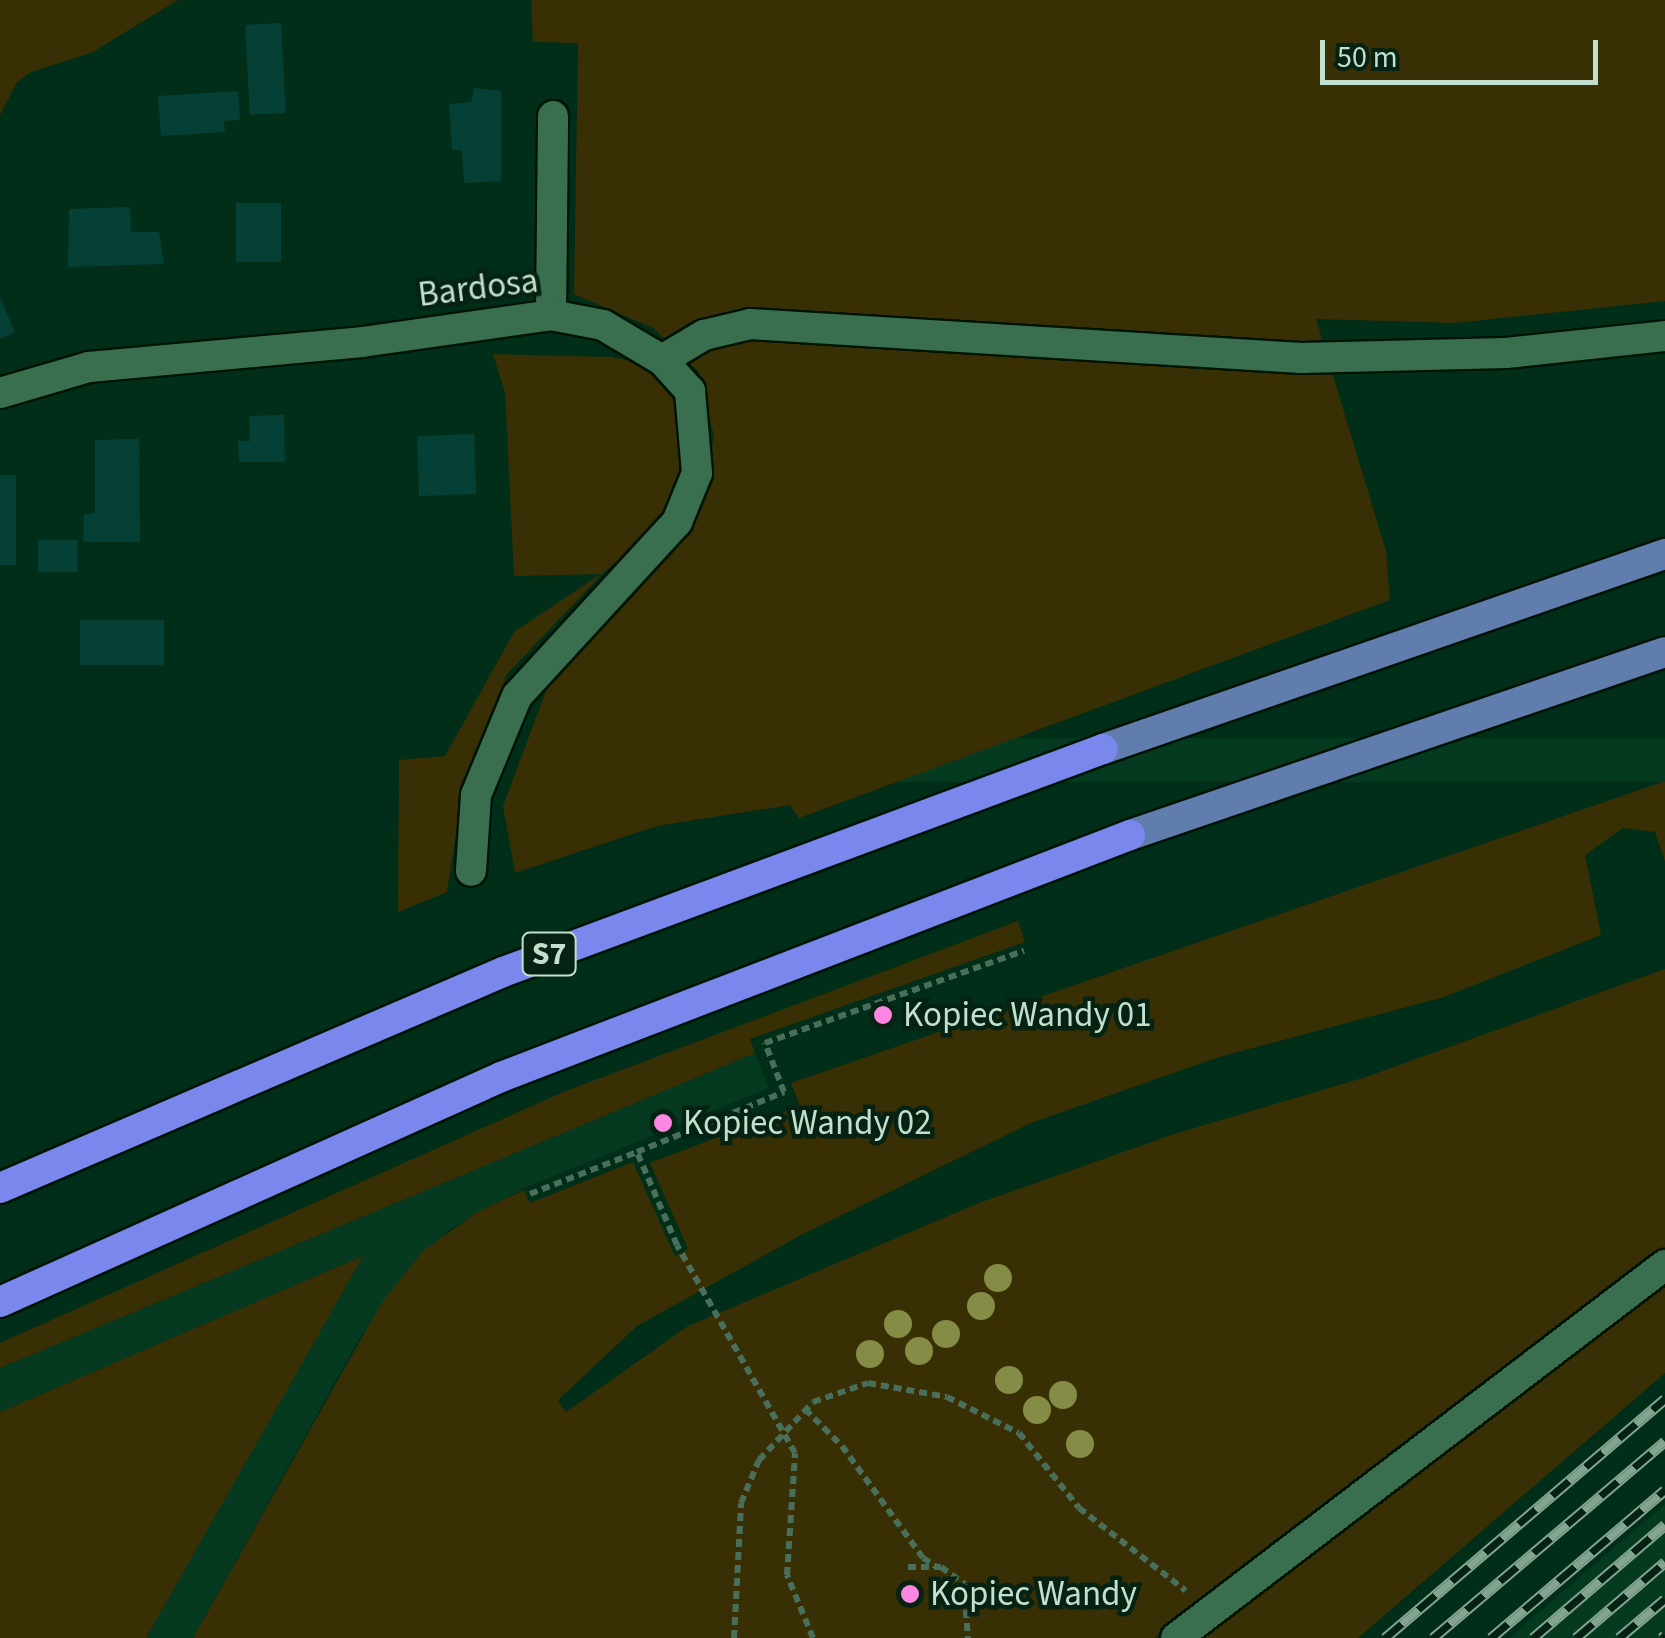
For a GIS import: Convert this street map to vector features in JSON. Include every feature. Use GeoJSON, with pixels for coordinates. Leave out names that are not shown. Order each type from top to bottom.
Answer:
{"type":"FeatureCollection","features":[{"type":"Feature","properties":{"kind":"highway","name":"S7"},"geometry":{"type":"LineString","coordinates":[[0,1188],[503,972],[1102,749]]}},
{"type":"Feature","properties":{"kind":"highway"},"geometry":{"type":"LineString","coordinates":[[0,1302],[518,1070],[1130,836]]}},
{"type":"Feature","properties":{"kind":"main road","name":"S7"},"geometry":{"type":"LineString","coordinates":[[1102,749],[1665,554]]}},
{"type":"Feature","properties":{"kind":"main road"},"geometry":{"type":"LineString","coordinates":[[1130,836],[1665,652]]}},
{"type":"Feature","properties":{"kind":"street"},"geometry":{"type":"LineString","coordinates":[[551,315],[553,116]]}},
{"type":"Feature","properties":{"kind":"street","name":"Bardosa"},"geometry":{"type":"LineString","coordinates":[[0,393],[89,367],[362,342],[551,315],[603,325],[662,360],[690,391],[697,474],[677,522],[516,696],[476,795],[471,871]]}},
{"type":"Feature","properties":{"kind":"street"},"geometry":{"type":"LineString","coordinates":[[662,360],[704,334],[750,324],[1301,358],[1506,353],[1665,336]]}},
{"type":"Feature","properties":{"kind":"street"},"geometry":{"type":"LineString","coordinates":[[1176,1638],[1665,1266]]}},
{"type":"Feature","properties":{"kind":"path"},"geometry":{"type":"LineString","coordinates":[[530,1194],[628,1150],[638,1152],[784,1092],[765,1043],[1024,951]]}},
{"type":"Feature","properties":{"kind":"path"},"geometry":{"type":"LineString","coordinates":[[638,1152],[676,1244],[785,1427],[795,1453],[786,1575],[814,1638]]}},
{"type":"Feature","properties":{"kind":"path"},"geometry":{"type":"LineString","coordinates":[[734,1638],[740,1503],[758,1460],[806,1409],[845,1388],[890,1382],[976,1411],[1018,1432],[1079,1508],[1212,1613]]}},
{"type":"Feature","properties":{"kind":"path"},"geometry":{"type":"LineString","coordinates":[[806,1409],[854,1462],[923,1558],[964,1584],[968,1638]]}},
{"type":"Feature","properties":{"kind":"path"},"geometry":{"type":"LineString","coordinates":[[908,1567],[938,1567]]}},
{"type":"Feature","properties":{"kind":"shaded area"},"geometry":{"type":"Polygon","coordinates":[[[0,0],[178,0],[91,53],[31,72],[17,82],[0,115],[0,0]]]}},
{"type":"Feature","properties":{"kind":"shaded area"},"geometry":{"type":"Polygon","coordinates":[[[531,0],[1665,0],[1665,301],[1455,323],[1316,319],[1386,551],[1390,600],[799,818],[790,805],[657,826],[515,873],[503,806],[555,667],[608,617],[703,505],[714,436],[698,371],[653,328],[574,294],[578,43],[533,42],[531,0]]]}},
{"type":"Feature","properties":{"kind":"shaded area"},"geometry":{"type":"Polygon","coordinates":[[[493,354],[612,357],[649,365],[672,394],[682,467],[663,521],[603,573],[507,674],[463,787],[447,892],[398,912],[399,760],[445,756],[514,632],[601,574],[514,576],[505,392],[493,354]]]}},
{"type":"Feature","properties":{"kind":"shaded area"},"geometry":{"type":"Polygon","coordinates":[[[726,738],[1665,738],[1665,782],[726,782],[726,738]]]}},
{"type":"Feature","properties":{"kind":"shaded area"},"geometry":{"type":"Polygon","coordinates":[[[1665,781],[1665,862],[1655,832],[1623,828],[1585,855],[1601,935],[1444,997],[1219,1057],[1031,1123],[801,1235],[637,1326],[558,1400],[566,1412],[688,1326],[979,1203],[1174,1134],[1366,1077],[1665,969],[1665,1373],[1358,1638],[1191,1638],[1193,1614],[1154,1638],[193,1638],[382,1302],[423,1251],[479,1211],[524,1190],[530,1203],[633,1162],[675,1256],[688,1249],[650,1163],[800,1106],[791,1083],[1665,781]]]}},
{"type":"Feature","properties":{"kind":"shaded area"},"geometry":{"type":"Polygon","coordinates":[[[1018,921],[1025,942],[750,1039],[755,1053],[0,1368],[0,1343],[563,1092],[1018,921]]]}},
{"type":"Feature","properties":{"kind":"shaded area"},"geometry":{"type":"Polygon","coordinates":[[[755,1053],[769,1088],[524,1188],[450,1229],[360,1337],[193,1638],[146,1638],[361,1257],[0,1412],[0,1368],[755,1053]]]}},
{"type":"Feature","properties":{"kind":"shaded area"},"geometry":{"type":"Polygon","coordinates":[[[363,1256],[146,1638],[0,1638],[0,1412],[363,1256]]]}},
{"type":"Feature","properties":{"kind":"shaded area"},"geometry":{"type":"Polygon","coordinates":[[[1665,1504],[1665,1638],[1509,1638],[1665,1504]]]}},
{"type":"Feature","properties":{"kind":"building"},"geometry":{"type":"Polygon","coordinates":[[[281,23],[286,113],[250,115],[245,25],[281,23]]]}},
{"type":"Feature","properties":{"kind":"building"},"geometry":{"type":"Polygon","coordinates":[[[474,88],[501,91],[501,181],[464,183],[462,150],[452,150],[449,104],[471,102],[474,88]]]}},
{"type":"Feature","properties":{"kind":"building"},"geometry":{"type":"Polygon","coordinates":[[[238,91],[240,120],[224,121],[225,132],[161,136],[158,96],[238,91]]]}},
{"type":"Feature","properties":{"kind":"building"},"geometry":{"type":"Polygon","coordinates":[[[236,203],[281,203],[281,262],[236,262],[236,203]]]}},
{"type":"Feature","properties":{"kind":"building"},"geometry":{"type":"Polygon","coordinates":[[[130,207],[131,232],[159,232],[164,264],[68,267],[69,209],[130,207]]]}},
{"type":"Feature","properties":{"kind":"building"},"geometry":{"type":"Polygon","coordinates":[[[0,297],[15,332],[0,339],[0,297]]]}},
{"type":"Feature","properties":{"kind":"building"},"geometry":{"type":"Polygon","coordinates":[[[284,415],[285,462],[239,462],[238,441],[250,441],[249,416],[284,415]]]}},
{"type":"Feature","properties":{"kind":"building"},"geometry":{"type":"Polygon","coordinates":[[[474,434],[476,494],[419,496],[417,436],[474,434]]]}},
{"type":"Feature","properties":{"kind":"building"},"geometry":{"type":"Polygon","coordinates":[[[139,439],[140,542],[83,542],[84,514],[95,513],[95,440],[139,439]]]}},
{"type":"Feature","properties":{"kind":"building"},"geometry":{"type":"Polygon","coordinates":[[[0,475],[16,475],[16,565],[0,565],[0,475]]]}},
{"type":"Feature","properties":{"kind":"building"},"geometry":{"type":"Polygon","coordinates":[[[38,540],[77,540],[77,572],[38,572],[38,540]]]}},
{"type":"Feature","properties":{"kind":"building"},"geometry":{"type":"Polygon","coordinates":[[[80,620],[164,620],[164,665],[80,665],[80,620]]]}},
{"type":"Feature","properties":{"kind":"railway"},"geometry":{"type":"LineString","coordinates":[[1385,1638],[1665,1399]]}},
{"type":"Feature","properties":{"kind":"railway"},"geometry":{"type":"LineString","coordinates":[[1433,1638],[1665,1441]]}},
{"type":"Feature","properties":{"kind":"railway"},"geometry":{"type":"LineString","coordinates":[[1491,1638],[1665,1490]]}},
{"type":"Feature","properties":{"kind":"railway"},"geometry":{"type":"LineString","coordinates":[[1533,1638],[1665,1525]]}},
{"type":"Feature","properties":{"kind":"railway"},"geometry":{"type":"LineString","coordinates":[[1576,1638],[1665,1562]]}},
{"type":"Feature","properties":{"kind":"railway"},"geometry":{"type":"LineString","coordinates":[[1619,1638],[1665,1599]]}},
{"type":"Feature","properties":{"kind":"railway"},"geometry":{"type":"LineString","coordinates":[[1662,1638],[1665,1635]]}},
{"type":"Feature","properties":{"kind":"place","name":"Kopiec Wandy 01"},"geometry":{"type":"Point","coordinates":[883,1015]}},
{"type":"Feature","properties":{"kind":"place","name":"Kopiec Wandy 02"},"geometry":{"type":"Point","coordinates":[663,1123]}},
{"type":"Feature","properties":{"kind":"place","name":"Kopiec Wandy"},"geometry":{"type":"Point","coordinates":[910,1594]}}]}
